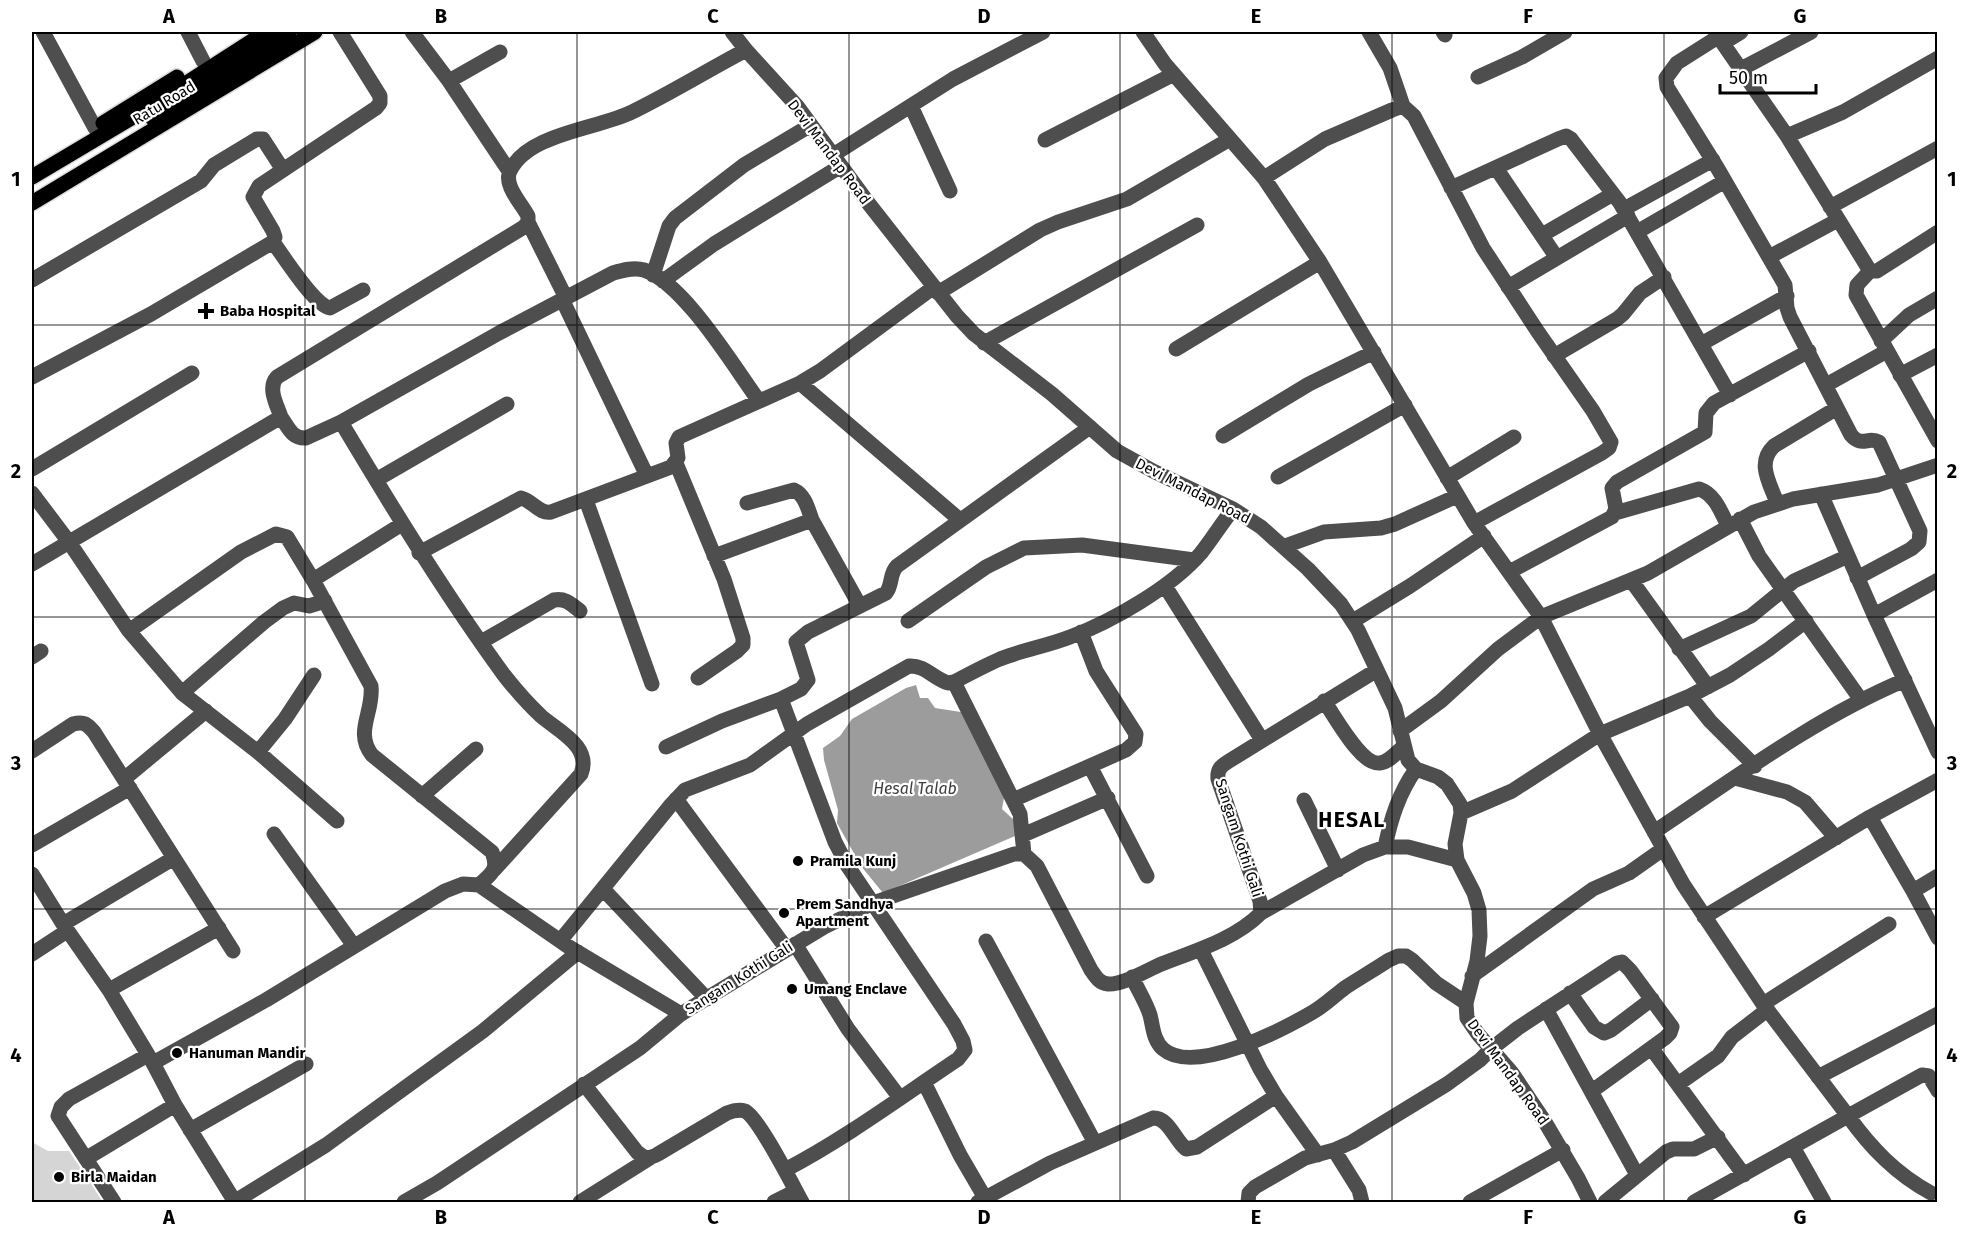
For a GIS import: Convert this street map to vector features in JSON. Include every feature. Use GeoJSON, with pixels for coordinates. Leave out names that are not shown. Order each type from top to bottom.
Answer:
{"type":"FeatureCollection","features":[{"type":"Feature","properties":{"kind":"main road","name":"Ratu Road"},"geometry":{"type":"LineString","coordinates":[[32,166],[249,32]]}},
{"type":"Feature","properties":{"kind":"main road"},"geometry":{"type":"LineString","coordinates":[[32,177],[143,111],[266,32]]}},
{"type":"Feature","properties":{"kind":"main road"},"geometry":{"type":"LineString","coordinates":[[32,192],[150,121],[289,32]]}},
{"type":"Feature","properties":{"kind":"main road","name":"Ratu Road"},"geometry":{"type":"LineString","coordinates":[[32,203],[315,32]]}},
{"type":"Feature","properties":{"kind":"street"},"geometry":{"type":"LineString","coordinates":[[43,32],[95,128]]}},
{"type":"Feature","properties":{"kind":"street"},"geometry":{"type":"LineString","coordinates":[[188,32],[203,61]]}},
{"type":"Feature","properties":{"kind":"street"},"geometry":{"type":"LineString","coordinates":[[32,377],[151,314],[273,242],[275,237],[273,231],[253,198],[259,186],[376,108],[380,103],[380,96],[340,32]]}},
{"type":"Feature","properties":{"kind":"street"},"geometry":{"type":"LineString","coordinates":[[412,32],[449,81],[509,171]]}},
{"type":"Feature","properties":{"kind":"street"},"geometry":{"type":"LineString","coordinates":[[658,278],[714,244],[837,161],[911,106],[953,80],[1043,32]]}},
{"type":"Feature","properties":{"kind":"street"},"geometry":{"type":"LineString","coordinates":[[1143,32],[1174,74],[1264,178],[1320,262],[1457,496],[1541,617],[1600,734],[1654,832],[1704,917],[1765,1007],[1862,1135],[1892,1168],[1930,1193]]}},
{"type":"Feature","properties":{"kind":"street"},"geometry":{"type":"LineString","coordinates":[[1369,32],[1390,68],[1403,106],[1414,116],[1483,248],[1593,411],[1611,442],[1609,448],[1474,523]]}},
{"type":"Feature","properties":{"kind":"street"},"geometry":{"type":"LineString","coordinates":[[1478,76],[1532,52],[1565,32]]}},
{"type":"Feature","properties":{"kind":"street"},"geometry":{"type":"LineString","coordinates":[[1742,32],[1719,37],[1677,63],[1665,78],[1673,98],[1713,160],[1785,285],[1790,317],[1837,408],[1856,441],[1880,442],[1920,531],[1919,542],[1911,549],[1857,578]]}},
{"type":"Feature","properties":{"kind":"street"},"geometry":{"type":"LineString","coordinates":[[1742,69],[1811,32]]}},
{"type":"Feature","properties":{"kind":"street"},"geometry":{"type":"LineString","coordinates":[[1719,37],[1787,136],[1870,271]]}},
{"type":"Feature","properties":{"kind":"street"},"geometry":{"type":"LineString","coordinates":[[648,476],[528,222],[525,210],[508,182],[509,171],[521,155],[534,146],[630,114],[740,38]]}},
{"type":"Feature","properties":{"kind":"street","name":"Devi Mandap Road"},"geometry":{"type":"LineString","coordinates":[[740,38],[797,106],[868,204],[936,290],[957,316],[984,343],[1020,368],[1117,451],[1233,509],[1262,527],[1285,546],[1329,591],[1353,621],[1377,670],[1395,708],[1408,760],[1416,769]]}},
{"type":"Feature","properties":{"kind":"street"},"geometry":{"type":"LineString","coordinates":[[449,81],[500,52]]}},
{"type":"Feature","properties":{"kind":"street"},"geometry":{"type":"LineString","coordinates":[[1787,136],[1843,112],[1938,58]]}},
{"type":"Feature","properties":{"kind":"street"},"geometry":{"type":"LineString","coordinates":[[1045,140],[1174,74]]}},
{"type":"Feature","properties":{"kind":"street"},"geometry":{"type":"LineString","coordinates":[[911,106],[950,190]]}},
{"type":"Feature","properties":{"kind":"street"},"geometry":{"type":"LineString","coordinates":[[1264,178],[1325,139],[1403,106]]}},
{"type":"Feature","properties":{"kind":"street"},"geometry":{"type":"LineString","coordinates":[[658,278],[669,226],[683,210],[744,165],[811,126]]}},
{"type":"Feature","properties":{"kind":"street"},"geometry":{"type":"LineString","coordinates":[[1451,188],[1566,136],[1575,143],[1626,213],[1730,395]]}},
{"type":"Feature","properties":{"kind":"street"},"geometry":{"type":"LineString","coordinates":[[32,280],[201,181],[214,165],[257,138],[267,143],[283,170]]}},
{"type":"Feature","properties":{"kind":"street"},"geometry":{"type":"LineString","coordinates":[[698,678],[742,645],[740,626],[676,463],[678,458],[676,443],[679,437],[800,382],[835,361],[936,290],[1040,230],[1127,200],[1230,139]]}},
{"type":"Feature","properties":{"kind":"street"},"geometry":{"type":"LineString","coordinates":[[1769,257],[1938,148]]}},
{"type":"Feature","properties":{"kind":"street"},"geometry":{"type":"LineString","coordinates":[[1508,287],[1713,160]]}},
{"type":"Feature","properties":{"kind":"street"},"geometry":{"type":"LineString","coordinates":[[1496,168],[1557,258]]}},
{"type":"Feature","properties":{"kind":"street"},"geometry":{"type":"LineString","coordinates":[[1637,231],[1725,181]]}},
{"type":"Feature","properties":{"kind":"street"},"geometry":{"type":"LineString","coordinates":[[1542,235],[1613,194]]}},
{"type":"Feature","properties":{"kind":"street"},"geometry":{"type":"LineString","coordinates":[[528,222],[512,236],[348,332],[277,377],[272,388],[281,417],[291,433],[306,438],[341,422],[564,298],[612,273],[630,269],[644,270],[680,294],[759,401]]}},
{"type":"Feature","properties":{"kind":"street"},"geometry":{"type":"LineString","coordinates":[[984,343],[1197,225]]}},
{"type":"Feature","properties":{"kind":"street"},"geometry":{"type":"LineString","coordinates":[[1935,432],[1900,375],[1856,295],[1857,285],[1870,271],[1877,271],[1938,232]]}},
{"type":"Feature","properties":{"kind":"street"},"geometry":{"type":"LineString","coordinates":[[273,242],[324,307],[330,308],[363,290]]}},
{"type":"Feature","properties":{"kind":"street"},"geometry":{"type":"LineString","coordinates":[[1176,349],[1320,262]]}},
{"type":"Feature","properties":{"kind":"street"},"geometry":{"type":"LineString","coordinates":[[1554,356],[1617,319],[1640,293],[1664,277]]}},
{"type":"Feature","properties":{"kind":"street"},"geometry":{"type":"LineString","coordinates":[[1701,344],[1787,296]]}},
{"type":"Feature","properties":{"kind":"street"},"geometry":{"type":"LineString","coordinates":[[1826,385],[1884,346],[1909,315],[1938,298]]}},
{"type":"Feature","properties":{"kind":"street"},"geometry":{"type":"LineString","coordinates":[[1615,513],[1615,503],[1611,492],[1614,484],[1701,435],[1706,429],[1705,419],[1709,408],[1809,351]]}},
{"type":"Feature","properties":{"kind":"street"},"geometry":{"type":"LineString","coordinates":[[1223,436],[1309,384],[1374,352]]}},
{"type":"Feature","properties":{"kind":"street"},"geometry":{"type":"LineString","coordinates":[[1900,375],[1938,355]]}},
{"type":"Feature","properties":{"kind":"street"},"geometry":{"type":"LineString","coordinates":[[32,469],[81,437],[192,373]]}},
{"type":"Feature","properties":{"kind":"street"},"geometry":{"type":"LineString","coordinates":[[800,382],[960,520]]}},
{"type":"Feature","properties":{"kind":"street"},"geometry":{"type":"LineString","coordinates":[[376,480],[507,404]]}},
{"type":"Feature","properties":{"kind":"street"},"geometry":{"type":"LineString","coordinates":[[1278,477],[1405,405]]}},
{"type":"Feature","properties":{"kind":"street"},"geometry":{"type":"LineString","coordinates":[[1777,503],[1764,466],[1768,452],[1774,446],[1837,408]]}},
{"type":"Feature","properties":{"kind":"street"},"geometry":{"type":"LineString","coordinates":[[32,564],[281,417]]}},
{"type":"Feature","properties":{"kind":"street"},"geometry":{"type":"LineString","coordinates":[[341,422],[419,552],[506,677],[533,708],[578,746],[583,758],[584,766],[581,774],[479,885]]}},
{"type":"Feature","properties":{"kind":"street"},"geometry":{"type":"LineString","coordinates":[[666,747],[801,689],[808,680],[796,642],[801,636],[885,593],[890,588],[893,570],[897,566],[1090,427]]}},
{"type":"Feature","properties":{"kind":"street"},"geometry":{"type":"LineString","coordinates":[[1447,478],[1514,437]]}},
{"type":"Feature","properties":{"kind":"street"},"geometry":{"type":"LineString","coordinates":[[419,552],[521,498],[533,503],[546,513],[586,500],[676,463]]}},
{"type":"Feature","properties":{"kind":"street"},"geometry":{"type":"LineString","coordinates":[[1324,701],[1359,753],[1368,761],[1378,764],[1387,760],[1402,739],[1498,648],[1541,617],[1648,573],[1734,523],[1777,503],[1878,485],[1938,465]]}},
{"type":"Feature","properties":{"kind":"street"},"geometry":{"type":"LineString","coordinates":[[1509,572],[1615,513],[1699,489],[1707,491],[1759,556],[1861,700]]}},
{"type":"Feature","properties":{"kind":"street"},"geometry":{"type":"LineString","coordinates":[[747,503],[794,490],[800,493],[812,520],[860,606]]}},
{"type":"Feature","properties":{"kind":"street"},"geometry":{"type":"LineString","coordinates":[[32,493],[69,542],[129,632],[182,693],[258,752],[337,821]]}},
{"type":"Feature","properties":{"kind":"street"},"geometry":{"type":"LineString","coordinates":[[1821,494],[1857,578],[1938,752]]}},
{"type":"Feature","properties":{"kind":"street"},"geometry":{"type":"LineString","coordinates":[[1285,546],[1324,532],[1380,528],[1395,524],[1457,496]]}},
{"type":"Feature","properties":{"kind":"street"},"geometry":{"type":"LineString","coordinates":[[586,500],[652,684]]}},
{"type":"Feature","properties":{"kind":"street"},"geometry":{"type":"LineString","coordinates":[[560,941],[676,799],[692,786],[750,765],[818,718],[909,666],[917,665],[941,681],[954,682],[1000,659],[1081,632],[1142,601],[1194,561],[1233,509]]}},
{"type":"Feature","properties":{"kind":"street"},"geometry":{"type":"LineString","coordinates":[[714,556],[812,520]]}},
{"type":"Feature","properties":{"kind":"street"},"geometry":{"type":"LineString","coordinates":[[313,580],[402,524]]}},
{"type":"Feature","properties":{"kind":"street"},"geometry":{"type":"LineString","coordinates":[[129,632],[241,552],[276,534],[287,537],[371,686],[372,695],[363,738],[365,746],[372,756],[492,852],[496,862],[494,870]]}},
{"type":"Feature","properties":{"kind":"street"},"geometry":{"type":"LineString","coordinates":[[1353,621],[1484,536]]}},
{"type":"Feature","properties":{"kind":"street"},"geometry":{"type":"LineString","coordinates":[[908,621],[986,567],[1024,548],[1082,545],[1194,561]]}},
{"type":"Feature","properties":{"kind":"street"},"geometry":{"type":"LineString","coordinates":[[1679,648],[1751,616],[1783,589],[1848,555]]}},
{"type":"Feature","properties":{"kind":"street"},"geometry":{"type":"LineString","coordinates":[[1631,580],[1708,687]]}},
{"type":"Feature","properties":{"kind":"street"},"geometry":{"type":"LineString","coordinates":[[1874,615],[1938,580]]}},
{"type":"Feature","properties":{"kind":"street"},"geometry":{"type":"LineString","coordinates":[[1164,586],[1262,740]]}},
{"type":"Feature","properties":{"kind":"street"},"geometry":{"type":"LineString","coordinates":[[481,642],[554,600],[567,601],[580,611]]}},
{"type":"Feature","properties":{"kind":"street"},"geometry":{"type":"LineString","coordinates":[[182,693],[283,608],[294,603],[309,606],[325,601]]}},
{"type":"Feature","properties":{"kind":"street"},"geometry":{"type":"LineString","coordinates":[[1385,847],[1394,809],[1416,769],[1438,777],[1447,784],[1460,804],[1461,813],[1512,791],[1600,734],[1708,687],[1769,649],[1806,621]]}},
{"type":"Feature","properties":{"kind":"street"},"geometry":{"type":"LineString","coordinates":[[1013,800],[1131,747],[1135,742],[1136,734],[1096,670],[1081,632]]}},
{"type":"Feature","properties":{"kind":"street","name":"Sangam Kothi Gali"},"geometry":{"type":"LineString","coordinates":[[404,1203],[640,1048],[681,1014],[790,946],[873,903],[1014,855],[1024,854],[1037,866],[1097,979],[1103,983],[1111,984],[1132,977],[1201,950],[1252,923],[1261,913],[1260,901],[1218,779],[1218,772],[1222,766],[1262,740],[1377,670]]}},
{"type":"Feature","properties":{"kind":"street"},"geometry":{"type":"LineString","coordinates":[[258,752],[285,719],[314,675]]}},
{"type":"Feature","properties":{"kind":"street"},"geometry":{"type":"LineString","coordinates":[[1654,832],[1812,728],[1861,700],[1905,680]]}},
{"type":"Feature","properties":{"kind":"street"},"geometry":{"type":"LineString","coordinates":[[954,682],[1020,814],[1024,854]]}},
{"type":"Feature","properties":{"kind":"street"},"geometry":{"type":"LineString","coordinates":[[1690,696],[1710,721],[1755,766]]}},
{"type":"Feature","properties":{"kind":"street"},"geometry":{"type":"LineString","coordinates":[[781,699],[835,842],[847,865],[954,1024],[963,1041],[964,1050],[958,1059],[823,1150],[785,1170]]}},
{"type":"Feature","properties":{"kind":"street"},"geometry":{"type":"LineString","coordinates":[[32,845],[127,784],[206,711]]}},
{"type":"Feature","properties":{"kind":"street"},"geometry":{"type":"LineString","coordinates":[[32,751],[74,724],[87,723],[233,951]]}},
{"type":"Feature","properties":{"kind":"street"},"geometry":{"type":"LineString","coordinates":[[422,796],[476,749]]}},
{"type":"Feature","properties":{"kind":"street"},"geometry":{"type":"LineString","coordinates":[[1090,766],[1147,876]]}},
{"type":"Feature","properties":{"kind":"street"},"geometry":{"type":"LineString","coordinates":[[1735,778],[1788,792],[1805,802],[1836,837]]}},
{"type":"Feature","properties":{"kind":"street"},"geometry":{"type":"LineString","coordinates":[[1704,917],[1870,817],[1938,780]]}},
{"type":"Feature","properties":{"kind":"street"},"geometry":{"type":"LineString","coordinates":[[1023,836],[1108,798]]}},
{"type":"Feature","properties":{"kind":"street"},"geometry":{"type":"LineString","coordinates":[[676,799],[790,946],[900,1098]]}},
{"type":"Feature","properties":{"kind":"street"},"geometry":{"type":"LineString","coordinates":[[1304,800],[1338,870]]}},
{"type":"Feature","properties":{"kind":"street","name":"Devi Mandap Road"},"geometry":{"type":"LineString","coordinates":[[1461,813],[1455,844],[1457,861],[1474,893],[1479,910],[1480,936],[1477,961],[1466,1003],[1467,1018],[1512,1072],[1563,1150],[1590,1203]]}},
{"type":"Feature","properties":{"kind":"street"},"geometry":{"type":"LineString","coordinates":[[1870,817],[1938,938]]}},
{"type":"Feature","properties":{"kind":"street"},"geometry":{"type":"LineString","coordinates":[[274,834],[354,946]]}},
{"type":"Feature","properties":{"kind":"street"},"geometry":{"type":"LineString","coordinates":[[1261,913],[1363,855],[1385,847],[1408,847],[1457,861]]}},
{"type":"Feature","properties":{"kind":"street"},"geometry":{"type":"LineString","coordinates":[[1472,976],[1586,894],[1629,873],[1664,849]]}},
{"type":"Feature","properties":{"kind":"street"},"geometry":{"type":"LineString","coordinates":[[32,954],[65,927],[174,858]]}},
{"type":"Feature","properties":{"kind":"street"},"geometry":{"type":"LineString","coordinates":[[1913,891],[1938,876]]}},
{"type":"Feature","properties":{"kind":"street"},"geometry":{"type":"LineString","coordinates":[[34,882],[109,990],[151,1059],[175,1105],[235,1202],[326,1145],[483,1030],[578,952]]}},
{"type":"Feature","properties":{"kind":"street"},"geometry":{"type":"LineString","coordinates":[[114,1203],[58,1116],[61,1107],[69,1099],[266,1000],[445,891],[463,884],[479,885],[560,941],[681,1014]]}},
{"type":"Feature","properties":{"kind":"street"},"geometry":{"type":"LineString","coordinates":[[603,889],[707,999]]}},
{"type":"Feature","properties":{"kind":"street"},"geometry":{"type":"LineString","coordinates":[[1678,1084],[1718,1056],[1732,1037],[1765,1007],[1889,924]]}},
{"type":"Feature","properties":{"kind":"street"},"geometry":{"type":"LineString","coordinates":[[109,990],[219,928]]}},
{"type":"Feature","properties":{"kind":"street"},"geometry":{"type":"LineString","coordinates":[[986,941],[1095,1143]]}},
{"type":"Feature","properties":{"kind":"street"},"geometry":{"type":"LineString","coordinates":[[1201,950],[1276,1096],[1318,1155]]}},
{"type":"Feature","properties":{"kind":"street"},"geometry":{"type":"LineString","coordinates":[[1132,977],[1150,1016],[1154,1035],[1161,1047],[1172,1054],[1187,1058],[1209,1056],[1248,1043],[1314,1011],[1346,987],[1389,960],[1398,957],[1406,956],[1412,960],[1436,983],[1466,1003]]}},
{"type":"Feature","properties":{"kind":"street"},"geometry":{"type":"LineString","coordinates":[[1248,1203],[1249,1193],[1255,1187],[1299,1161],[1352,1142],[1447,1084],[1480,1060],[1491,1048],[1546,1009],[1622,962],[1672,1027],[1670,1033],[1652,1048],[1592,1090]]}},
{"type":"Feature","properties":{"kind":"street"},"geometry":{"type":"LineString","coordinates":[[1570,993],[1594,1028],[1604,1032],[1611,1030],[1652,999]]}},
{"type":"Feature","properties":{"kind":"street"},"geometry":{"type":"LineString","coordinates":[[1546,1009],[1637,1175]]}},
{"type":"Feature","properties":{"kind":"street"},"geometry":{"type":"LineString","coordinates":[[1818,1077],[1938,1014]]}},
{"type":"Feature","properties":{"kind":"street"},"geometry":{"type":"LineString","coordinates":[[1652,1048],[1744,1174]]}},
{"type":"Feature","properties":{"kind":"street"},"geometry":{"type":"LineString","coordinates":[[190,1130],[306,1064]]}},
{"type":"Feature","properties":{"kind":"street"},"geometry":{"type":"LineString","coordinates":[[1694,1203],[1922,1075],[1929,1076],[1938,1091]]}},
{"type":"Feature","properties":{"kind":"street"},"geometry":{"type":"LineString","coordinates":[[924,1082],[982,1201],[1050,1163],[1153,1118],[1159,1117],[1180,1144],[1191,1150],[1276,1096]]}},
{"type":"Feature","properties":{"kind":"street"},"geometry":{"type":"LineString","coordinates":[[584,1084],[637,1152],[643,1157],[650,1158]]}},
{"type":"Feature","properties":{"kind":"street"},"geometry":{"type":"LineString","coordinates":[[87,1158],[175,1105]]}},
{"type":"Feature","properties":{"kind":"street"},"geometry":{"type":"LineString","coordinates":[[580,1203],[650,1158],[736,1110],[746,1112],[753,1119],[799,1197],[774,1203]]}},
{"type":"Feature","properties":{"kind":"street"},"geometry":{"type":"LineString","coordinates":[[1605,1203],[1637,1175],[1673,1149],[1694,1149],[1718,1137]]}},
{"type":"Feature","properties":{"kind":"street"},"geometry":{"type":"LineString","coordinates":[[1793,1147],[1824,1203]]}},
{"type":"Feature","properties":{"kind":"street"},"geometry":{"type":"LineString","coordinates":[[1334,1150],[1359,1190],[1362,1203]]}},
{"type":"Feature","properties":{"kind":"street"},"geometry":{"type":"LineString","coordinates":[[1470,1203],[1563,1150]]}},
{"type":"Feature","properties":{"kind":"shaded area","name":"Birla Maidan"},"geometry":{"type":"Polygon","coordinates":[[[32,1142],[48,1151],[69,1151],[103,1202],[32,1202],[32,1142]]]}},
{"type":"Feature","properties":{"kind":"water","name":"Hesal Talab"},"geometry":{"type":"Polygon","coordinates":[[[916,685],[920,698],[928,698],[935,708],[967,713],[1005,792],[1002,809],[1015,821],[1015,836],[883,893],[861,866],[837,823],[838,810],[824,760],[823,748],[840,736],[852,719],[906,688],[916,685]]]}},
{"type":"Feature","properties":{"kind":"place","name":"Baba Hospital"},"geometry":{"type":"Point","coordinates":[206,311]}},
{"type":"Feature","properties":{"kind":"place","name":"Pramila Kunj"},"geometry":{"type":"Point","coordinates":[798,861]}},
{"type":"Feature","properties":{"kind":"place","name":"Prem Sandhya Apartment"},"geometry":{"type":"Point","coordinates":[784,913]}},
{"type":"Feature","properties":{"kind":"place","name":"Umang Enclave"},"geometry":{"type":"Point","coordinates":[792,989]}},
{"type":"Feature","properties":{"kind":"place","name":"Hanuman Mandir"},"geometry":{"type":"Point","coordinates":[177,1053]}},
{"type":"Feature","properties":{"kind":"place","name":"Birla Maidan"},"geometry":{"type":"Point","coordinates":[59,1177]}},
{"type":"Feature","properties":{"kind":"district","name":"HESAL"},"geometry":{"type":"Point","coordinates":[1352,820]}}]}
